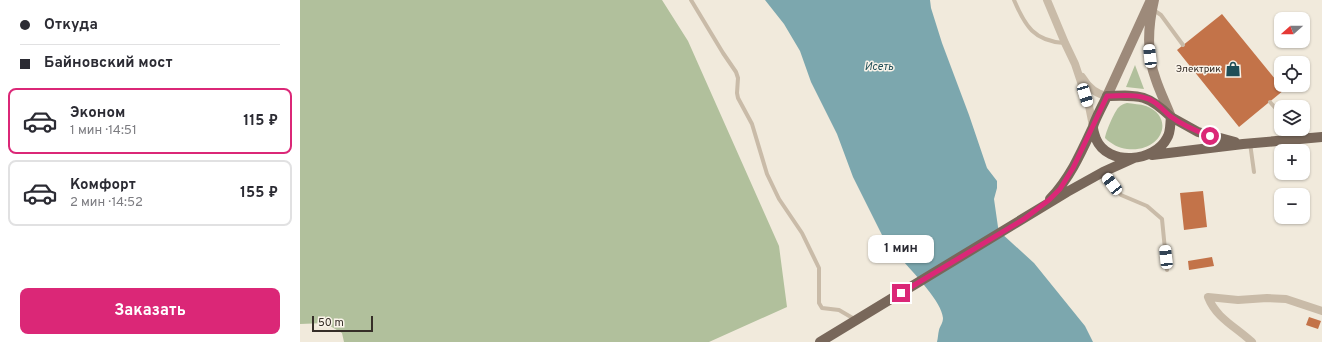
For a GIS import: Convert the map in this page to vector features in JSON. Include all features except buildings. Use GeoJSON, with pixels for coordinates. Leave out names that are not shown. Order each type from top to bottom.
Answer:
{"type":"FeatureCollection","features":[{"type":"Feature","properties":{"kind":"main road"},"geometry":{"type":"LineString","coordinates":[[1026,218],[1049,200],[1067,179],[1152,3]]}},
{"type":"Feature","properties":{"kind":"main road"},"geometry":{"type":"LineString","coordinates":[[1146,155],[1159,149],[1164,143],[1168,136],[1171,117],[1155,78],[1150,56],[1149,37],[1152,3]]}},
{"type":"Feature","properties":{"kind":"main road"},"geometry":{"type":"LineString","coordinates":[[1107,96],[1141,96],[1155,102],[1171,117],[1198,132],[1221,139],[1247,143]]}},
{"type":"Feature","properties":{"kind":"main road"},"geometry":{"type":"LineString","coordinates":[[1093,127],[1098,144],[1107,152],[1119,157],[1134,158]]}},
{"type":"Feature","properties":{"kind":"main road"},"geometry":{"type":"LineString","coordinates":[[820,342],[1103,172],[1134,158],[1146,155],[1247,143],[1322,137]]}},
{"type":"Feature","properties":{"kind":"street"},"geometry":{"type":"LineString","coordinates":[[1048,0],[1065,43],[1083,78],[1094,91],[1100,95],[1107,96]]}},
{"type":"Feature","properties":{"kind":"street"},"geometry":{"type":"LineString","coordinates":[[1075,64],[1089,106],[1093,127]]}},
{"type":"Feature","properties":{"kind":"street"},"geometry":{"type":"LineString","coordinates":[[1252,342],[1216,312],[1208,297],[1238,300],[1267,298],[1286,299],[1322,311]]}},
{"type":"Feature","properties":{"kind":"lane"},"geometry":{"type":"LineString","coordinates":[[691,0],[736,72],[738,78],[736,93],[752,124],[767,174],[779,199],[802,233],[819,268],[819,303],[822,308],[839,310],[856,320]]}},
{"type":"Feature","properties":{"kind":"lane"},"geometry":{"type":"LineString","coordinates":[[1014,0],[1029,29],[1042,39],[1065,43]]}},
{"type":"Feature","properties":{"kind":"lane"},"geometry":{"type":"LineString","coordinates":[[1152,3],[1183,45]]}},
{"type":"Feature","properties":{"kind":"lane"},"geometry":{"type":"LineString","coordinates":[[1270,102],[1274,106]]}},
{"type":"Feature","properties":{"kind":"lane"},"geometry":{"type":"LineString","coordinates":[[1304,136],[1307,139]]}},
{"type":"Feature","properties":{"kind":"lane"},"geometry":{"type":"LineString","coordinates":[[1247,143],[1254,172]]}},
{"type":"Feature","properties":{"kind":"lane"},"geometry":{"type":"LineString","coordinates":[[1103,172],[1121,195],[1147,206],[1162,219],[1167,270]]}},
{"type":"Feature","properties":{"kind":"green space"},"geometry":{"type":"Polygon","coordinates":[[[300,0],[662,0],[688,41],[779,246],[787,307],[709,342],[344,342],[342,333],[325,323],[300,324],[300,0]]]}},
{"type":"Feature","properties":{"kind":"green space"},"geometry":{"type":"Polygon","coordinates":[[[1135,65],[1144,89],[1126,87],[1135,65]]]}},
{"type":"Feature","properties":{"kind":"green space"},"geometry":{"type":"Polygon","coordinates":[[[1127,103],[1146,106],[1155,111],[1161,118],[1161,133],[1149,146],[1139,149],[1121,148],[1105,138],[1108,127],[1116,110],[1121,105],[1127,103]]]}},
{"type":"Feature","properties":{"kind":"water","name":"Исеть"},"geometry":{"type":"Polygon","coordinates":[[[765,0],[930,0],[942,43],[987,168],[997,181],[994,199],[1000,232],[1034,263],[1085,326],[1093,342],[937,342],[939,330],[943,320],[941,310],[918,277],[884,239],[853,177],[837,134],[811,82],[800,51],[784,24],[765,0]]]}},
{"type":"Feature","properties":{"kind":"place","name":"Электрик"},"geometry":{"type":"Point","coordinates":[1233,69]}},
{"type":"Feature","properties":{"kind":"route"},"geometry":{"type":"LineString","coordinates":[[901,293],[1028,217],[1049,200],[1067,179],[1079,157],[1107,96],[1141,96],[1149,99],[1160,106],[1171,117],[1198,132],[1210,136]]}}]}
